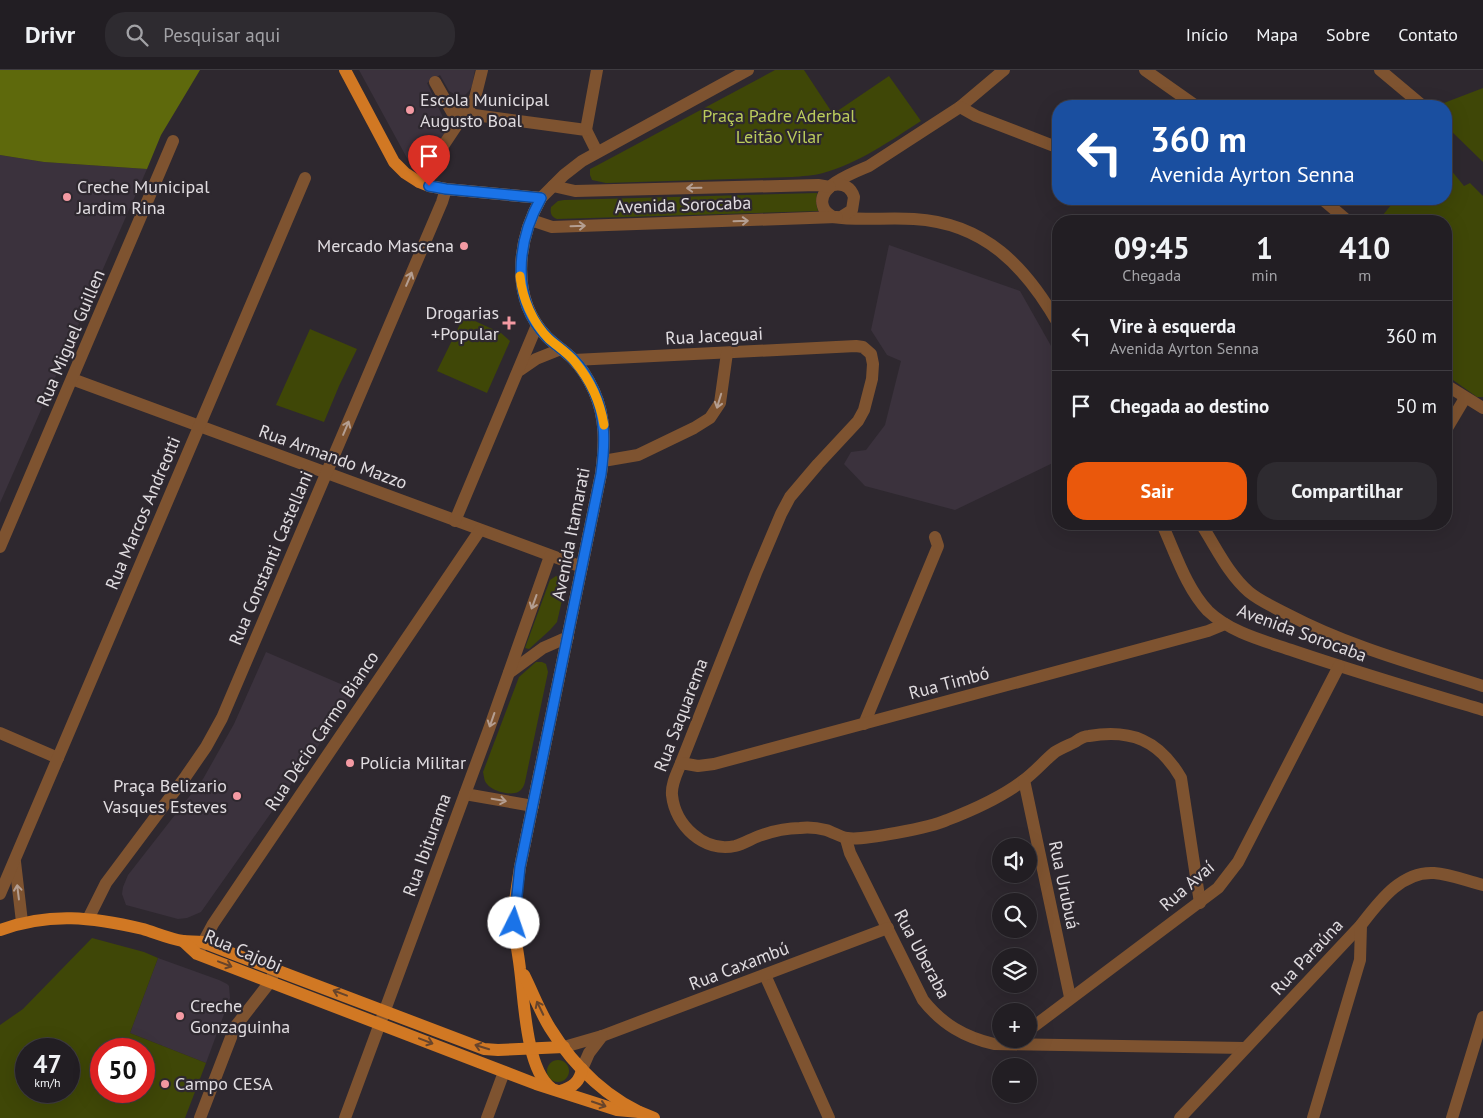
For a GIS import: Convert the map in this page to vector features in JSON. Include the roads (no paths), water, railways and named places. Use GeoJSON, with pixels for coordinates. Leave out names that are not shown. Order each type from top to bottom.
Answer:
{"type":"FeatureCollection","features":[{"type":"Feature","properties":{"kind":"main road"},"geometry":{"type":"LineString","coordinates":[[345,70],[394,162],[400,169],[419,182],[446,189],[541,198]]}},
{"type":"Feature","properties":{"kind":"main road","name":"Avenida Itamarati"},"geometry":{"type":"LineString","coordinates":[[537,1066],[527,1030],[520,966],[514,933],[514,912],[520,867],[568,637],[605,444],[604,423],[594,390],[574,360],[547,337],[537,325],[524,294],[520,278],[520,261],[531,220],[541,198]]}},
{"type":"Feature","properties":{"kind":"main road"},"geometry":{"type":"LineString","coordinates":[[0,930],[22,922],[88,918],[183,941]]}},
{"type":"Feature","properties":{"kind":"main road","name":"Rua Cajobi"},"geometry":{"type":"LineString","coordinates":[[183,941],[202,942],[275,968],[484,1049],[514,1050],[564,1047]]}},
{"type":"Feature","properties":{"kind":"main road","name":"Rua Cajobi"},"geometry":{"type":"LineString","coordinates":[[183,941],[197,954],[504,1072],[555,1089]]}},
{"type":"Feature","properties":{"kind":"main road","name":"Avenida Itamarati"},"geometry":{"type":"LineString","coordinates":[[520,966],[550,1028],[564,1047]]}},
{"type":"Feature","properties":{"kind":"main road"},"geometry":{"type":"LineString","coordinates":[[638,1115],[602,1089],[564,1047],[551,1051],[537,1066],[543,1081],[555,1089],[617,1110],[638,1115],[654,1118]]}},
{"type":"Feature","properties":{"kind":"main road"},"geometry":{"type":"LineString","coordinates":[[504,1072],[509,1057],[514,1050]]}},
{"type":"Feature","properties":{"kind":"main road"},"geometry":{"type":"LineString","coordinates":[[555,1089],[571,1087],[579,1080],[582,1069]]}},
{"type":"Feature","properties":{"kind":"street"},"geometry":{"type":"LineString","coordinates":[[419,182],[478,91],[482,70]]}},
{"type":"Feature","properties":{"kind":"street"},"geometry":{"type":"LineString","coordinates":[[597,70],[586,130],[597,152]]}},
{"type":"Feature","properties":{"kind":"street"},"geometry":{"type":"LineString","coordinates":[[541,198],[574,167],[597,152],[748,70]]}},
{"type":"Feature","properties":{"kind":"street"},"geometry":{"type":"LineString","coordinates":[[869,166],[860,179],[854,196],[852,210],[840,217],[829,215],[822,204],[822,196],[831,186],[856,171],[869,166],[960,107],[1004,70]]}},
{"type":"Feature","properties":{"kind":"street"},"geometry":{"type":"LineString","coordinates":[[1145,70],[1188,100]]}},
{"type":"Feature","properties":{"kind":"street"},"geometry":{"type":"LineString","coordinates":[[1380,70],[1416,100]]}},
{"type":"Feature","properties":{"kind":"street"},"geometry":{"type":"LineString","coordinates":[[435,82],[452,112],[586,130]]}},
{"type":"Feature","properties":{"kind":"street"},"geometry":{"type":"LineString","coordinates":[[960,107],[976,116],[1052,145]]}},
{"type":"Feature","properties":{"kind":"street","name":"Rua Miguel Guillen"},"geometry":{"type":"LineString","coordinates":[[0,547],[173,141]]}},
{"type":"Feature","properties":{"kind":"street","name":"Rua Marcos Andreotti"},"geometry":{"type":"LineString","coordinates":[[0,894],[304,178]]}},
{"type":"Feature","properties":{"kind":"street"},"geometry":{"type":"LineString","coordinates":[[831,186],[842,185],[847,187],[854,196]]}},
{"type":"Feature","properties":{"kind":"street","name":"Avenida Sorocaba"},"geometry":{"type":"LineString","coordinates":[[553,186],[575,191],[831,186]]}},
{"type":"Feature","properties":{"kind":"street","name":"Rua Constanti Castellani"},"geometry":{"type":"LineString","coordinates":[[88,918],[106,883],[186,776],[206,747],[222,718],[446,189]]}},
{"type":"Feature","properties":{"kind":"street","name":"Avenida Sorocaba"},"geometry":{"type":"LineString","coordinates":[[854,196],[864,208],[887,218]]}},
{"type":"Feature","properties":{"kind":"street"},"geometry":{"type":"LineString","coordinates":[[1329,205],[1341,215]]}},
{"type":"Feature","properties":{"kind":"street","name":"Avenida Sorocaba"},"geometry":{"type":"LineString","coordinates":[[531,220],[552,226],[840,217],[935,222],[978,237],[994,246],[1032,282],[1052,314]]}},
{"type":"Feature","properties":{"kind":"street","name":"Avenida Sorocaba"},"geometry":{"type":"LineString","coordinates":[[1044,301],[1052,306]]}},
{"type":"Feature","properties":{"kind":"street"},"geometry":{"type":"LineString","coordinates":[[455,521],[537,325]]}},
{"type":"Feature","properties":{"kind":"street","name":"Rua Jaceguai"},"geometry":{"type":"LineString","coordinates":[[574,360],[856,346]]}},
{"type":"Feature","properties":{"kind":"street","name":"Rua Saquarema"},"geometry":{"type":"LineString","coordinates":[[856,346],[868,350],[872,354],[872,379],[864,410],[858,421],[790,497],[781,514],[756,572],[673,784],[672,794],[678,817],[687,829],[701,840],[713,846],[735,846],[780,829],[824,830],[846,838],[860,838],[945,821],[980,805],[1024,780],[1056,751],[1086,736],[1115,734],[1140,738],[1156,748],[1172,763],[1181,778],[1200,903]]}},
{"type":"Feature","properties":{"kind":"street"},"geometry":{"type":"LineString","coordinates":[[518,372],[536,359],[561,349]]}},
{"type":"Feature","properties":{"kind":"street"},"geometry":{"type":"LineString","coordinates":[[603,461],[638,455],[694,428],[710,418],[720,403],[727,353]]}},
{"type":"Feature","properties":{"kind":"street","name":"Rua Armando Mazzo"},"geometry":{"type":"LineString","coordinates":[[72,379],[582,567]]}},
{"type":"Feature","properties":{"kind":"street"},"geometry":{"type":"LineString","coordinates":[[1452,389],[1483,408]]}},
{"type":"Feature","properties":{"kind":"street"},"geometry":{"type":"LineString","coordinates":[[1452,420],[1465,398]]}},
{"type":"Feature","properties":{"kind":"street","name":"Rua Décio Carmo Bianco"},"geometry":{"type":"LineString","coordinates":[[197,954],[213,924],[480,530]]}},
{"type":"Feature","properties":{"kind":"street","name":"Avenida Sorocaba"},"geometry":{"type":"LineString","coordinates":[[1165,530],[1195,594],[1207,609],[1225,624],[1252,637],[1483,710]]}},
{"type":"Feature","properties":{"kind":"street","name":"Avenida Sorocaba"},"geometry":{"type":"LineString","coordinates":[[1205,530],[1231,573],[1250,593],[1262,601],[1300,621],[1347,641],[1483,686]]}},
{"type":"Feature","properties":{"kind":"street"},"geometry":{"type":"LineString","coordinates":[[864,724],[938,546],[935,537]]}},
{"type":"Feature","properties":{"kind":"street","name":"Rua Ibiturama"},"geometry":{"type":"LineString","coordinates":[[345,1118],[465,794],[550,556]]}},
{"type":"Feature","properties":{"kind":"street","name":"Rua Timbó"},"geometry":{"type":"LineString","coordinates":[[681,763],[698,766],[714,764],[1208,631],[1225,624]]}},
{"type":"Feature","properties":{"kind":"street"},"geometry":{"type":"LineString","coordinates":[[508,674],[543,648],[568,637]]}},
{"type":"Feature","properties":{"kind":"street","name":"Rua Avaí"},"geometry":{"type":"LineString","coordinates":[[1037,1024],[1218,888],[1238,862],[1339,666]]}},
{"type":"Feature","properties":{"kind":"street"},"geometry":{"type":"LineString","coordinates":[[0,733],[58,758]]}},
{"type":"Feature","properties":{"kind":"street","name":"Rua Urubuá"},"geometry":{"type":"LineString","coordinates":[[1024,780],[1070,997]]}},
{"type":"Feature","properties":{"kind":"street"},"geometry":{"type":"LineString","coordinates":[[465,794],[534,806]]}},
{"type":"Feature","properties":{"kind":"street","name":"Rua Uberaba"},"geometry":{"type":"LineString","coordinates":[[846,838],[850,853],[923,1000],[939,1018],[960,1033],[976,1040],[992,1044]]}},
{"type":"Feature","properties":{"kind":"street","name":"Rua Marcos Andreotti"},"geometry":{"type":"LineString","coordinates":[[15,862],[22,922]]}},
{"type":"Feature","properties":{"kind":"street","name":"Rua Paraúna"},"geometry":{"type":"LineString","coordinates":[[1180,1118],[1361,926],[1388,893],[1405,880],[1414,876],[1433,873],[1445,874],[1483,885]]}},
{"type":"Feature","properties":{"kind":"street"},"geometry":{"type":"LineString","coordinates":[[1313,1118],[1359,965],[1361,926]]}},
{"type":"Feature","properties":{"kind":"street","name":"Rua Caxambú"},"geometry":{"type":"LineString","coordinates":[[564,1047],[602,1036],[888,928]]}},
{"type":"Feature","properties":{"kind":"street"},"geometry":{"type":"LineString","coordinates":[[200,1118],[235,1027],[270,982],[275,968]]}},
{"type":"Feature","properties":{"kind":"street"},"geometry":{"type":"LineString","coordinates":[[765,975],[829,1118]]}},
{"type":"Feature","properties":{"kind":"street"},"geometry":{"type":"LineString","coordinates":[[1452,1118],[1483,1017]]}},
{"type":"Feature","properties":{"kind":"street"},"geometry":{"type":"LineString","coordinates":[[582,1069],[602,1036]]}},
{"type":"Feature","properties":{"kind":"street","name":"Rua Uberaba"},"geometry":{"type":"LineString","coordinates":[[1037,1043],[1245,1048]]}},
{"type":"Feature","properties":{"kind":"street"},"geometry":{"type":"LineString","coordinates":[[487,1118],[504,1072]]}},
{"type":"Feature","properties":{"kind":"place","name":"Escola Municipal Augusto Boal"},"geometry":{"type":"Point","coordinates":[410,110]}},
{"type":"Feature","properties":{"kind":"place","name":"Creche Municipal Jardim Rina"},"geometry":{"type":"Point","coordinates":[67,197]}},
{"type":"Feature","properties":{"kind":"place","name":"Mercado Mascena"},"geometry":{"type":"Point","coordinates":[464,246]}},
{"type":"Feature","properties":{"kind":"place","name":"Drogarias +Popular"},"geometry":{"type":"Point","coordinates":[509,323]}},
{"type":"Feature","properties":{"kind":"place","name":"Polícia Militar"},"geometry":{"type":"Point","coordinates":[350,763]}},
{"type":"Feature","properties":{"kind":"place","name":"Praça Belizario Vasques Esteves"},"geometry":{"type":"Point","coordinates":[237,796]}},
{"type":"Feature","properties":{"kind":"place","name":"Creche Gonzaguinha"},"geometry":{"type":"Point","coordinates":[180,1016]}},
{"type":"Feature","properties":{"kind":"place","name":"Campo CESA"},"geometry":{"type":"Point","coordinates":[165,1084]}},
{"type":"Feature","properties":{"kind":"park label","name":"Praça Padre Aderbal Leitão Vilar"},"geometry":{"type":"Point","coordinates":[779,126]}}]}
